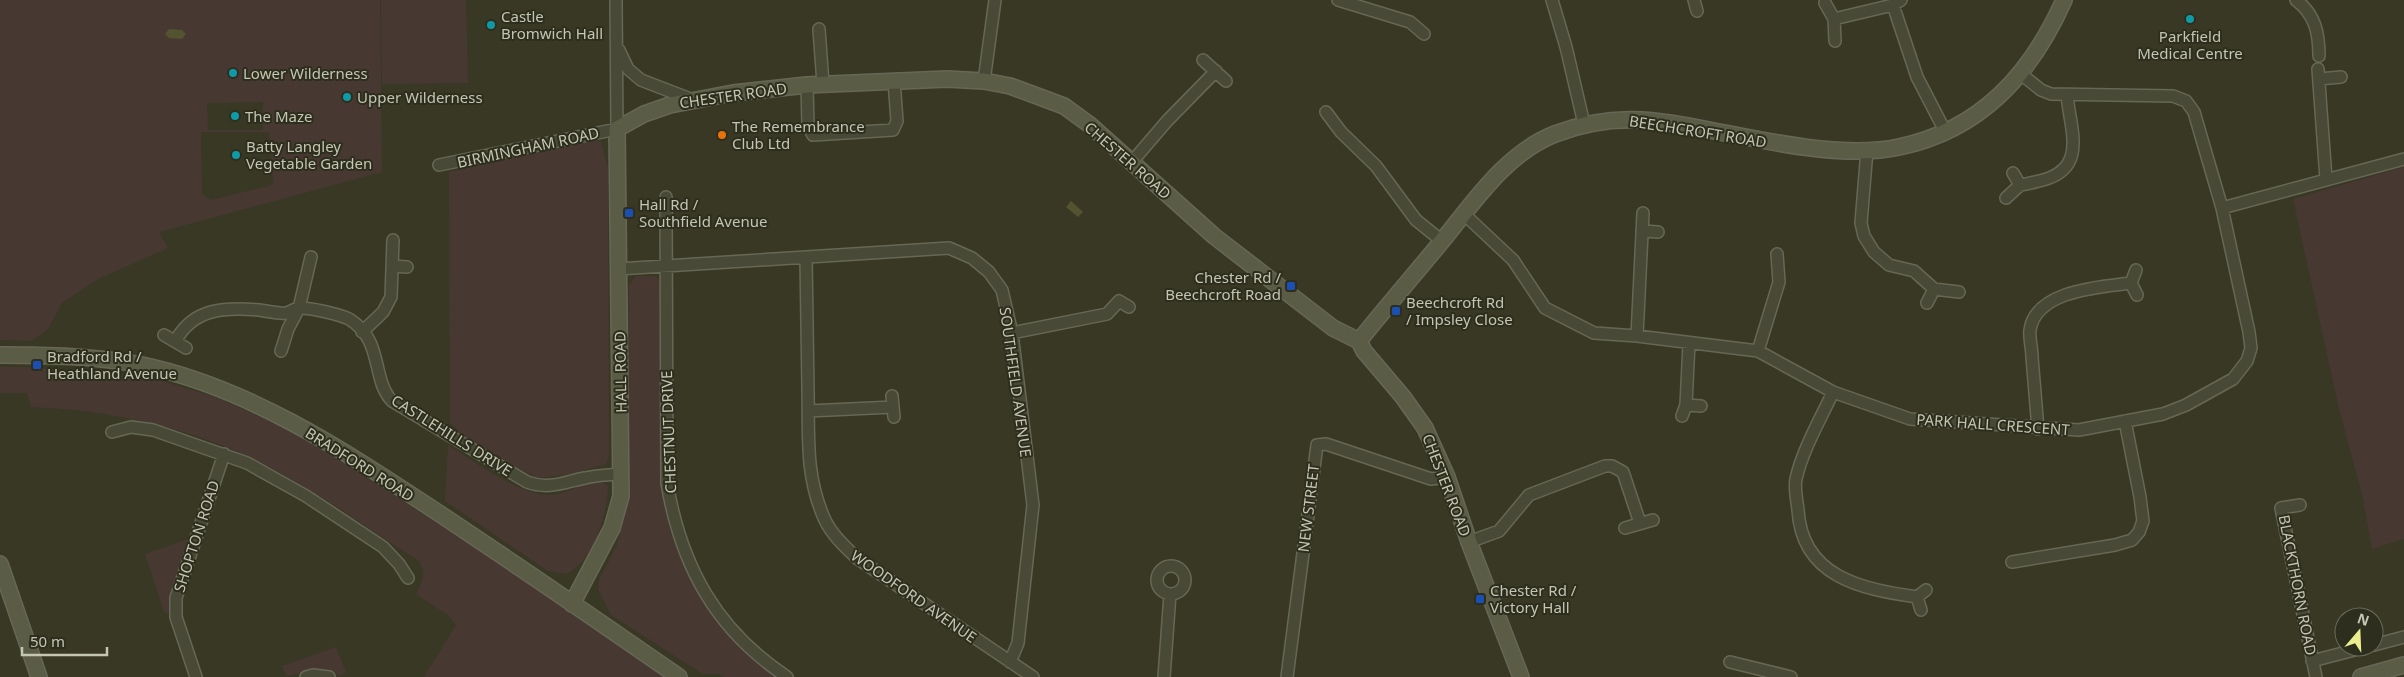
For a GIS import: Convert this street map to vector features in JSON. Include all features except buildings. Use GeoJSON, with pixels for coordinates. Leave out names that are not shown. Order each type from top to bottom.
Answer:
{"type":"FeatureCollection","features":[{"type":"Feature","properties":{"kind":"main road","name":"BEECHCROFT ROAD"},"geometry":{"type":"LineString","coordinates":[[1359,341],[1500,172],[1529,148],[1553,134],[1584,124],[1632,118],[1796,146],[1867,150],[1898,148],[1946,133],[1988,107],[2021,74],[2057,16],[2064,0]]}},
{"type":"Feature","properties":{"kind":"main road","name":"CHESTER ROAD"},"geometry":{"type":"LineString","coordinates":[[617,129],[644,114],[670,105],[733,93],[823,84],[947,79],[984,81],[1010,86],[1064,106],[1090,125],[1214,236],[1333,328],[1359,341],[1364,351],[1403,397],[1425,428],[1447,477],[1469,542],[1521,677]]}},
{"type":"Feature","properties":{"kind":"main road","name":"HALL ROAD"},"geometry":{"type":"LineString","coordinates":[[572,604],[612,528],[621,496],[617,129]]}},
{"type":"Feature","properties":{"kind":"main road","name":"BRADFORD ROAD"},"geometry":{"type":"LineString","coordinates":[[0,355],[64,356],[142,365],[183,377],[282,417],[346,452],[679,677]]}},
{"type":"Feature","properties":{"kind":"main road"},"geometry":{"type":"LineString","coordinates":[[0,564],[39,677]]}},
{"type":"Feature","properties":{"kind":"main road"},"geometry":{"type":"LineString","coordinates":[[2361,677],[2404,665]]}},
{"type":"Feature","properties":{"kind":"street"},"geometry":{"type":"LineString","coordinates":[[616,0],[618,48],[617,129]]}},
{"type":"Feature","properties":{"kind":"street"},"geometry":{"type":"LineString","coordinates":[[984,81],[994,0]]}},
{"type":"Feature","properties":{"kind":"street"},"geometry":{"type":"LineString","coordinates":[[1338,0],[1410,22],[1424,34]]}},
{"type":"Feature","properties":{"kind":"street"},"geometry":{"type":"LineString","coordinates":[[1552,0],[1566,47],[1584,124]]}},
{"type":"Feature","properties":{"kind":"street"},"geometry":{"type":"LineString","coordinates":[[2296,0],[2306,8],[2313,18],[2324,42],[2319,56]]}},
{"type":"Feature","properties":{"kind":"street"},"geometry":{"type":"LineString","coordinates":[[1825,3],[1834,19],[1835,41]]}},
{"type":"Feature","properties":{"kind":"street"},"geometry":{"type":"LineString","coordinates":[[1834,19],[1897,3],[1917,77],[1946,133]]}},
{"type":"Feature","properties":{"kind":"street"},"geometry":{"type":"LineString","coordinates":[[819,29],[823,84]]}},
{"type":"Feature","properties":{"kind":"street"},"geometry":{"type":"LineString","coordinates":[[618,48],[628,69],[640,80],[693,100]]}},
{"type":"Feature","properties":{"kind":"street"},"geometry":{"type":"LineString","coordinates":[[1203,60],[1226,81]]}},
{"type":"Feature","properties":{"kind":"street"},"geometry":{"type":"LineString","coordinates":[[1131,163],[1167,121],[1216,71]]}},
{"type":"Feature","properties":{"kind":"street","name":"PARK HALL CRESCENT"},"geometry":{"type":"LineString","coordinates":[[1464,214],[1513,260],[1546,308],[1594,333],[1637,336],[1758,351],[1833,392],[1910,419],[2038,429],[2079,430],[2163,414],[2186,405],[2233,378],[2247,361],[2251,348],[2249,332],[2222,208],[2194,112],[2186,102],[2173,96],[2051,94],[2040,90],[2021,74]]}},
{"type":"Feature","properties":{"kind":"street"},"geometry":{"type":"LineString","coordinates":[[2326,179],[2318,74],[2341,77]]}},
{"type":"Feature","properties":{"kind":"street"},"geometry":{"type":"LineString","coordinates":[[807,85],[808,126],[814,135],[893,130],[897,121],[894,81]]}},
{"type":"Feature","properties":{"kind":"street"},"geometry":{"type":"LineString","coordinates":[[2006,198],[2020,185],[2053,177],[2066,168],[2074,149],[2067,95]]}},
{"type":"Feature","properties":{"kind":"street"},"geometry":{"type":"LineString","coordinates":[[1326,112],[1341,132],[1376,166],[1416,220],[1442,241]]}},
{"type":"Feature","properties":{"kind":"street","name":"BIRMINGHAM ROAD"},"geometry":{"type":"LineString","coordinates":[[439,165],[617,129]]}},
{"type":"Feature","properties":{"kind":"street"},"geometry":{"type":"LineString","coordinates":[[1867,150],[1861,223],[1864,236],[1874,252],[1889,265],[1914,271],[1934,289],[1959,292]]}},
{"type":"Feature","properties":{"kind":"street"},"geometry":{"type":"LineString","coordinates":[[2222,208],[2404,159]]}},
{"type":"Feature","properties":{"kind":"street"},"geometry":{"type":"LineString","coordinates":[[2013,173],[2020,185]]}},
{"type":"Feature","properties":{"kind":"street","name":"CHESTNUT DRIVE"},"geometry":{"type":"LineString","coordinates":[[666,197],[667,483],[682,549],[701,589],[727,625],[772,667],[787,677]]}},
{"type":"Feature","properties":{"kind":"street"},"geometry":{"type":"LineString","coordinates":[[1637,336],[1643,213]]}},
{"type":"Feature","properties":{"kind":"street"},"geometry":{"type":"LineString","coordinates":[[1642,231],[1658,232]]}},
{"type":"Feature","properties":{"kind":"street"},"geometry":{"type":"LineString","coordinates":[[362,332],[382,312],[391,297],[393,240]]}},
{"type":"Feature","properties":{"kind":"street","name":"SOUTHFIELD AVENUE"},"geometry":{"type":"LineString","coordinates":[[618,268],[949,248],[972,258],[989,272],[1002,290],[1012,333],[1033,505],[1018,642],[1010,662]]}},
{"type":"Feature","properties":{"kind":"street"},"geometry":{"type":"LineString","coordinates":[[1758,351],[1779,282],[1777,254]]}},
{"type":"Feature","properties":{"kind":"street"},"geometry":{"type":"LineString","coordinates":[[281,351],[288,329],[299,308],[311,257]]}},
{"type":"Feature","properties":{"kind":"street","name":"WOODFORD AVENUE"},"geometry":{"type":"LineString","coordinates":[[806,257],[807,444],[811,480],[825,520],[840,541],[858,559],[1033,677]]}},
{"type":"Feature","properties":{"kind":"street"},"geometry":{"type":"LineString","coordinates":[[392,266],[407,267]]}},
{"type":"Feature","properties":{"kind":"street"},"geometry":{"type":"LineString","coordinates":[[2136,270],[2131,283],[2137,294]]}},
{"type":"Feature","properties":{"kind":"street"},"geometry":{"type":"LineString","coordinates":[[2038,429],[2030,330],[2037,314],[2046,304],[2062,296],[2092,288],[2131,283]]}},
{"type":"Feature","properties":{"kind":"street"},"geometry":{"type":"LineString","coordinates":[[1927,303],[1934,289]]}},
{"type":"Feature","properties":{"kind":"street"},"geometry":{"type":"LineString","coordinates":[[1012,333],[1107,314],[1119,301],[1129,307]]}},
{"type":"Feature","properties":{"kind":"street","name":"CASTLEHILLS DRIVE"},"geometry":{"type":"LineString","coordinates":[[176,340],[184,326],[196,318],[215,310],[254,310],[286,313],[299,308],[326,312],[349,319],[362,332],[374,349],[382,387],[392,401],[527,482],[539,486],[557,486],[594,476],[621,474]]}},
{"type":"Feature","properties":{"kind":"street"},"geometry":{"type":"LineString","coordinates":[[164,335],[176,340],[186,348]]}},
{"type":"Feature","properties":{"kind":"street"},"geometry":{"type":"LineString","coordinates":[[1689,343],[1684,410],[1701,406]]}},
{"type":"Feature","properties":{"kind":"street"},"geometry":{"type":"LineString","coordinates":[[1833,392],[1795,480],[1798,517],[1805,541],[1815,560],[1830,572],[1852,582],[1917,597]]}},
{"type":"Feature","properties":{"kind":"street"},"geometry":{"type":"LineString","coordinates":[[808,411],[893,407]]}},
{"type":"Feature","properties":{"kind":"street"},"geometry":{"type":"LineString","coordinates":[[2012,562],[2115,545],[2132,540],[2139,532],[2142,521],[2140,498],[2125,421]]}},
{"type":"Feature","properties":{"kind":"street"},"geometry":{"type":"LineString","coordinates":[[112,432],[131,427],[153,430],[247,463],[306,496],[383,548],[399,564],[408,578]]}},
{"type":"Feature","properties":{"kind":"street","name":"NEW STREET"},"geometry":{"type":"LineString","coordinates":[[1287,677],[1317,445],[1326,444],[1431,479],[1447,477]]}},
{"type":"Feature","properties":{"kind":"street","name":"SHOPTON ROAD"},"geometry":{"type":"LineString","coordinates":[[196,677],[176,617],[176,598],[224,454]]}},
{"type":"Feature","properties":{"kind":"street"},"geometry":{"type":"LineString","coordinates":[[1469,542],[1499,531],[1529,495],[1605,466],[1612,466],[1623,472],[1640,523]]}},
{"type":"Feature","properties":{"kind":"street","name":"BLACKTHORN ROAD"},"geometry":{"type":"LineString","coordinates":[[2300,505],[2282,508],[2316,677]]}},
{"type":"Feature","properties":{"kind":"street"},"geometry":{"type":"LineString","coordinates":[[1625,528],[1653,520]]}},
{"type":"Feature","properties":{"kind":"street"},"geometry":{"type":"LineString","coordinates":[[1917,597],[1926,590]]}},
{"type":"Feature","properties":{"kind":"street"},"geometry":{"type":"LineString","coordinates":[[1164,677],[1170,594]]}},
{"type":"Feature","properties":{"kind":"street"},"geometry":{"type":"LineString","coordinates":[[1917,597],[1921,610]]}},
{"type":"Feature","properties":{"kind":"street"},"geometry":{"type":"LineString","coordinates":[[2384,642],[2404,637]]}},
{"type":"Feature","properties":{"kind":"street"},"geometry":{"type":"LineString","coordinates":[[2312,661],[2334,655]]}},
{"type":"Feature","properties":{"kind":"street"},"geometry":{"type":"LineString","coordinates":[[1730,662],[1774,675],[1791,677]]}},
{"type":"Feature","properties":{"kind":"street"},"geometry":{"type":"LineString","coordinates":[[306,677],[313,675],[329,677]]}},
{"type":"Feature","properties":{"kind":"shaded area"},"geometry":{"type":"Polygon","coordinates":[[[0,0],[380,0],[382,172],[159,232],[168,248],[98,279],[62,303],[48,329],[32,341],[0,340],[0,0]],[[263,102],[207,103],[208,130],[263,130],[263,102]],[[201,132],[202,194],[210,200],[273,185],[269,132],[201,132]]]}},
{"type":"Feature","properties":{"kind":"shaded area"},"geometry":{"type":"Polygon","coordinates":[[[381,0],[466,0],[468,83],[382,84],[381,0]]]}},
{"type":"Feature","properties":{"kind":"shaded area"},"geometry":{"type":"Polygon","coordinates":[[[169,29],[182,30],[186,34],[182,39],[169,38],[165,34],[169,29]]]}},
{"type":"Feature","properties":{"kind":"shaded area"},"geometry":{"type":"Polygon","coordinates":[[[593,139],[601,142],[608,168],[609,455],[606,464],[571,474],[537,478],[472,443],[450,423],[449,172],[593,139]]]}},
{"type":"Feature","properties":{"kind":"shaded area"},"geometry":{"type":"Polygon","coordinates":[[[2404,167],[2404,539],[2372,549],[2362,494],[2339,409],[2293,199],[2404,167]]]}},
{"type":"Feature","properties":{"kind":"shaded area"},"geometry":{"type":"Polygon","coordinates":[[[1071,201],[1083,212],[1078,217],[1066,207],[1071,201]]]}},
{"type":"Feature","properties":{"kind":"shaded area"},"geometry":{"type":"Polygon","coordinates":[[[636,276],[655,276],[660,280],[662,477],[670,530],[680,557],[699,594],[715,617],[747,651],[781,677],[724,677],[719,674],[703,674],[611,615],[598,589],[599,580],[617,545],[627,500],[629,285],[636,276]]]}},
{"type":"Feature","properties":{"kind":"shaded area"},"geometry":{"type":"Polygon","coordinates":[[[0,367],[26,367],[152,378],[212,396],[268,420],[313,443],[536,587],[669,677],[424,677],[456,625],[449,616],[416,594],[423,574],[419,561],[302,485],[234,450],[178,430],[149,423],[90,412],[31,407],[27,393],[0,393],[0,367]]]}},
{"type":"Feature","properties":{"kind":"shaded area"},"geometry":{"type":"Polygon","coordinates":[[[448,445],[511,484],[538,494],[556,494],[599,480],[608,486],[602,523],[592,547],[585,557],[567,574],[548,571],[445,501],[448,445]]]}},
{"type":"Feature","properties":{"kind":"shaded area"},"geometry":{"type":"Polygon","coordinates":[[[197,536],[176,617],[164,612],[145,554],[197,536]]]}},
{"type":"Feature","properties":{"kind":"shaded area"},"geometry":{"type":"Polygon","coordinates":[[[336,647],[346,672],[341,676],[324,669],[286,676],[282,666],[336,647]]]}},
{"type":"Feature","properties":{"kind":"place","name":"Parkfield Medical Centre"},"geometry":{"type":"Point","coordinates":[2190,19]}},
{"type":"Feature","properties":{"kind":"place","name":"Castle Bromwich Hall"},"geometry":{"type":"Point","coordinates":[491,25]}},
{"type":"Feature","properties":{"kind":"place","name":"Lower Wilderness"},"geometry":{"type":"Point","coordinates":[233,73]}},
{"type":"Feature","properties":{"kind":"place","name":"Upper Wilderness"},"geometry":{"type":"Point","coordinates":[347,97]}},
{"type":"Feature","properties":{"kind":"place","name":"The Maze"},"geometry":{"type":"Point","coordinates":[235,116]}},
{"type":"Feature","properties":{"kind":"place","name":"The Remembrance Club Ltd"},"geometry":{"type":"Point","coordinates":[722,135]}},
{"type":"Feature","properties":{"kind":"place","name":"Batty Langley Vegetable Garden"},"geometry":{"type":"Point","coordinates":[236,155]}},
{"type":"Feature","properties":{"kind":"place","name":"Hall Rd / Southfield Avenue"},"geometry":{"type":"Point","coordinates":[629,213]}},
{"type":"Feature","properties":{"kind":"place","name":"Chester Rd / Beechcroft Road"},"geometry":{"type":"Point","coordinates":[1291,286]}},
{"type":"Feature","properties":{"kind":"place","name":"Beechcroft Rd / Impsley Close"},"geometry":{"type":"Point","coordinates":[1396,311]}},
{"type":"Feature","properties":{"kind":"place","name":"Bradford Rd / Heathland Avenue"},"geometry":{"type":"Point","coordinates":[37,365]}},
{"type":"Feature","properties":{"kind":"place","name":"Chester Rd / Victory Hall"},"geometry":{"type":"Point","coordinates":[1480,599]}}]}
